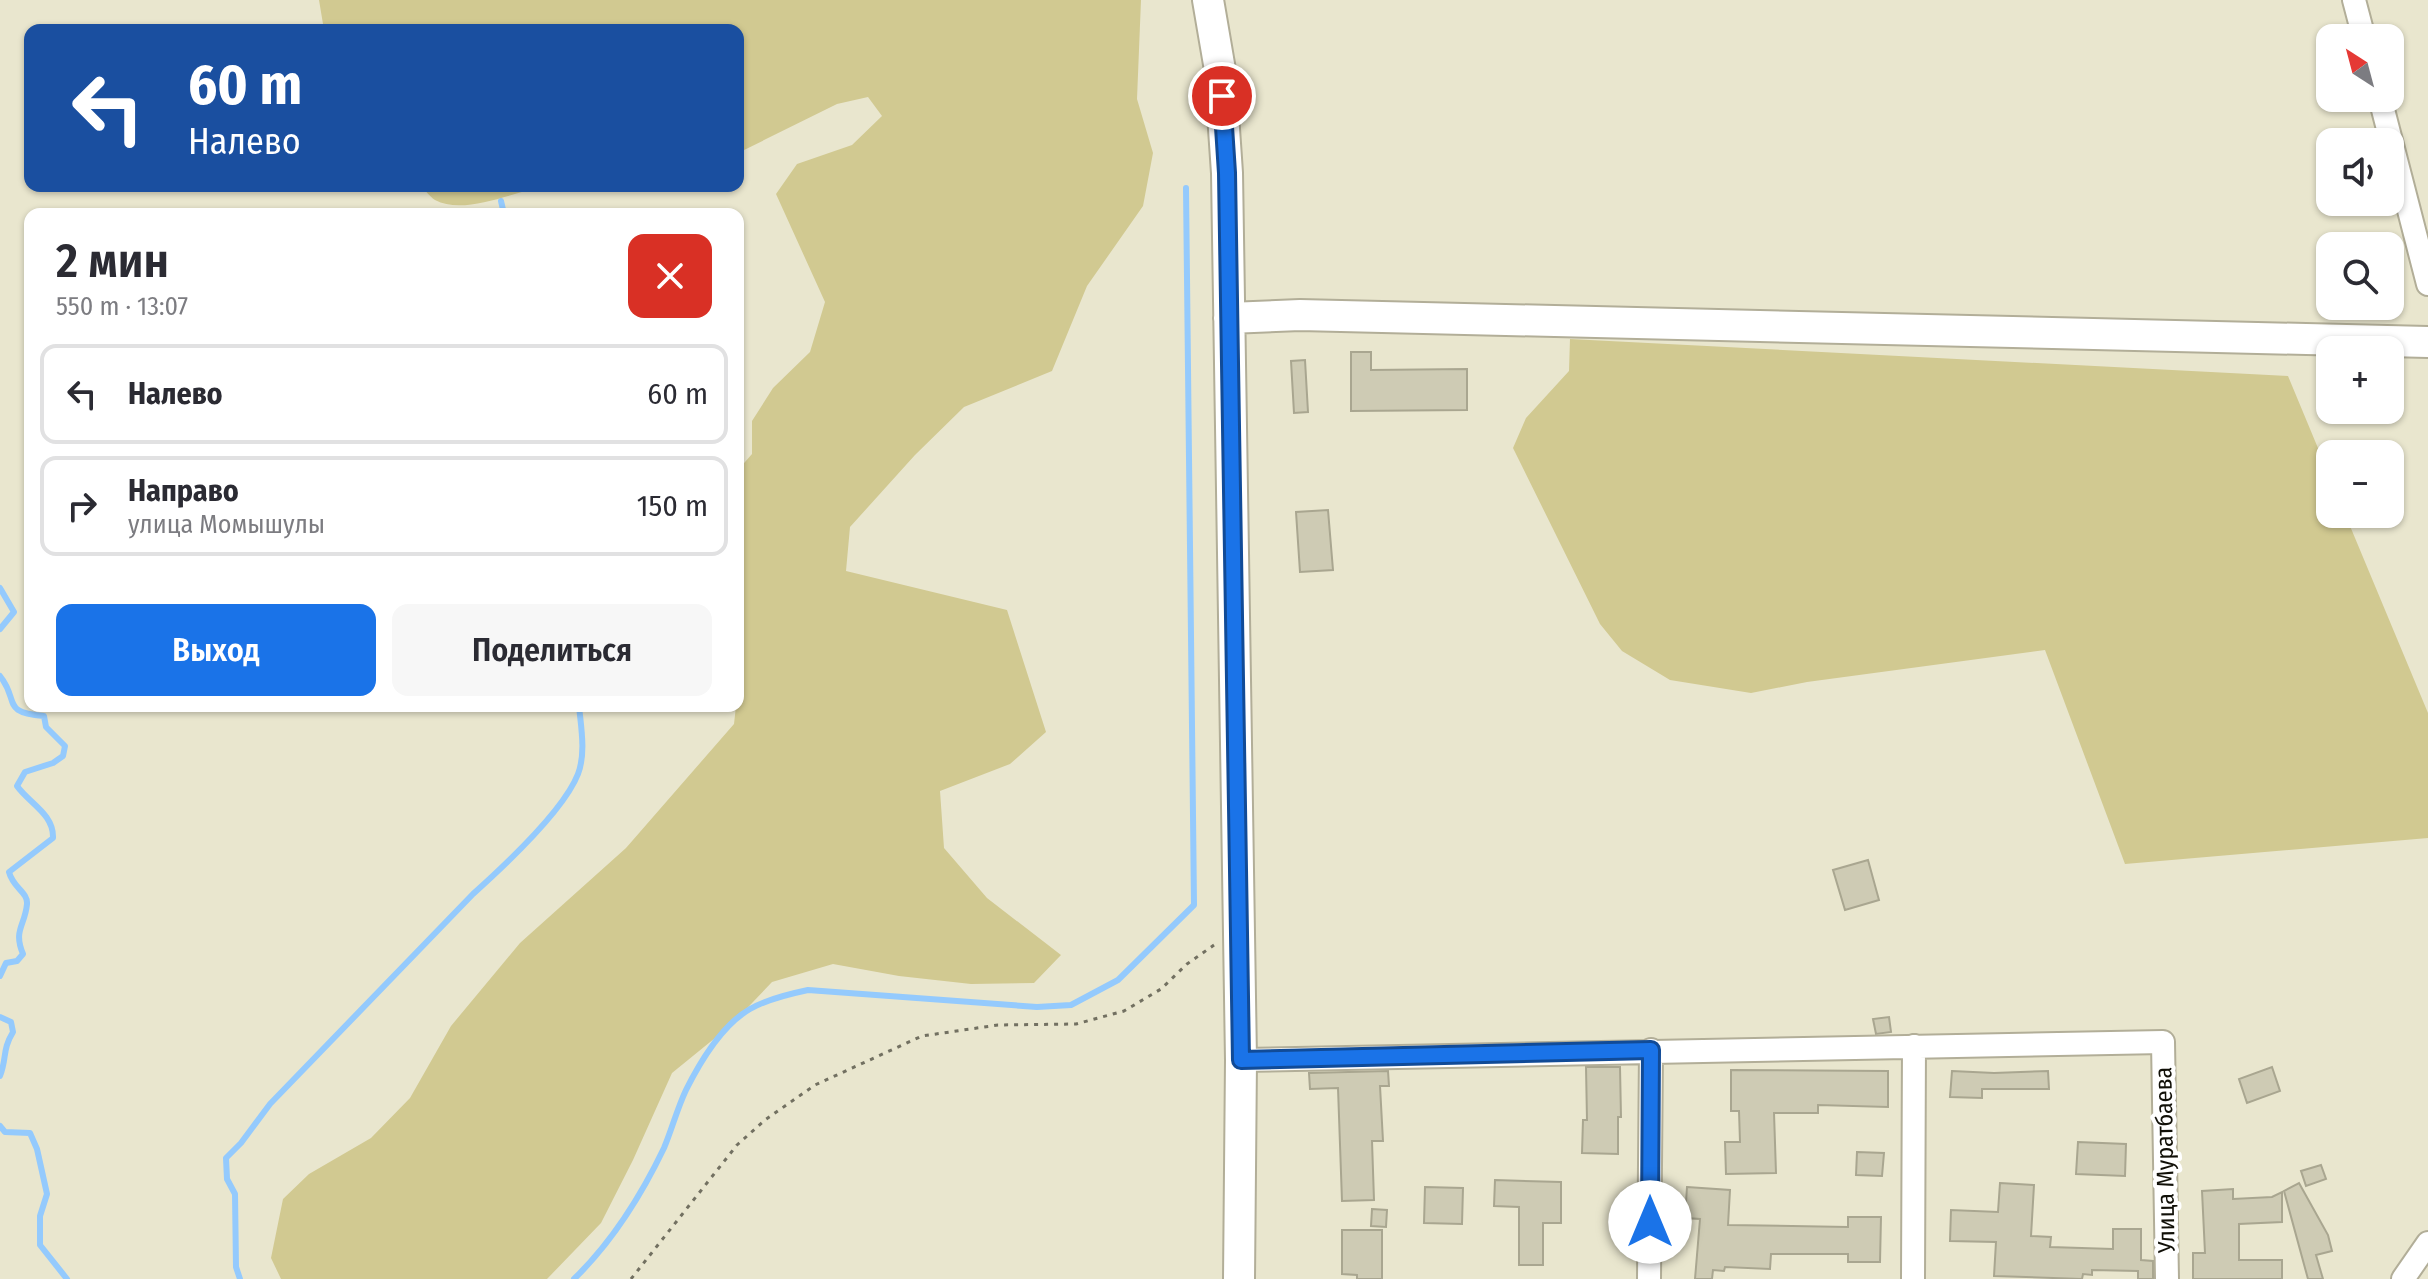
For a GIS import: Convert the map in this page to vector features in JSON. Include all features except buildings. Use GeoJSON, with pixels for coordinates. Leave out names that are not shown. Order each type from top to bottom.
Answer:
{"type":"FeatureCollection","features":[{"type":"Feature","properties":{"kind":"street"},"geometry":{"type":"LineString","coordinates":[[1208,0],[1221,85],[1227,173],[1241,1060],[1239,1279]]}},
{"type":"Feature","properties":{"kind":"street"},"geometry":{"type":"LineString","coordinates":[[2354,0],[2360,24]]}},
{"type":"Feature","properties":{"kind":"street"},"geometry":{"type":"LineString","coordinates":[[2384,112],[2428,284]]}},
{"type":"Feature","properties":{"kind":"street"},"geometry":{"type":"LineString","coordinates":[[1229,318],[1300,315],[2428,342]]}},
{"type":"Feature","properties":{"kind":"street","name":"Улица Муратбаева"},"geometry":{"type":"LineString","coordinates":[[1914,1046],[2163,1042],[2167,1279]]}},
{"type":"Feature","properties":{"kind":"street"},"geometry":{"type":"LineString","coordinates":[[1241,1060],[1914,1046],[1913,1279]]}},
{"type":"Feature","properties":{"kind":"street"},"geometry":{"type":"LineString","coordinates":[[1649,1279],[1651,1050]]}},
{"type":"Feature","properties":{"kind":"street"},"geometry":{"type":"LineString","coordinates":[[2403,1279],[2428,1243]]}},
{"type":"Feature","properties":{"kind":"path"},"geometry":{"type":"LineString","coordinates":[[631,1279],[737,1145],[765,1120],[815,1085],[922,1036],[998,1025],[1076,1024],[1124,1011],[1161,989],[1187,964],[1238,928]]}},
{"type":"Feature","properties":{"kind":"shaded area"},"geometry":{"type":"Polygon","coordinates":[[[319,0],[1141,0],[1137,99],[1153,153],[1143,206],[1087,286],[1052,371],[964,407],[915,455],[850,527],[846,571],[1007,610],[1046,732],[1010,764],[940,791],[944,848],[987,898],[1061,955],[1034,983],[971,984],[899,976],[833,964],[772,982],[731,1025],[672,1073],[601,1223],[547,1279],[281,1279],[271,1258],[283,1199],[309,1174],[371,1138],[410,1098],[451,1026],[520,943],[626,848],[734,724],[735,712],[744,712],[744,463],[752,454],[752,421],[773,388],[810,352],[825,302],[776,194],[797,164],[852,145],[882,116],[868,97],[837,104],[744,150],[744,24],[323,24],[319,0]]]}},
{"type":"Feature","properties":{"kind":"shaded area"},"geometry":{"type":"Polygon","coordinates":[[[427,192],[523,192],[461,205],[447,204],[427,192]]]}},
{"type":"Feature","properties":{"kind":"shaded area"},"geometry":{"type":"Polygon","coordinates":[[[1570,339],[2288,376],[2316,443],[2316,528],[2351,528],[2428,713],[2428,838],[2125,864],[2045,650],[1807,682],[1751,693],[1670,680],[1622,651],[1600,624],[1513,448],[1526,418],[1569,371],[1570,339]]]}},
{"type":"Feature","properties":{"kind":"waterway"},"geometry":{"type":"LineString","coordinates":[[574,1279],[601,1250],[646,1184],[664,1148],[686,1090],[705,1056],[730,1024],[750,1009],[808,990],[1037,1007],[1071,1005],[1118,980],[1194,905],[1186,188]]}},
{"type":"Feature","properties":{"kind":"waterway"},"geometry":{"type":"LineString","coordinates":[[501,201],[503,208]]}},
{"type":"Feature","properties":{"kind":"waterway"},"geometry":{"type":"LineString","coordinates":[[0,588],[14,612],[0,629]]}},
{"type":"Feature","properties":{"kind":"waterway"},"geometry":{"type":"LineString","coordinates":[[0,676],[16,708],[21,712],[44,716],[46,727],[65,746],[63,756],[53,763],[25,772],[17,786],[45,815],[53,838],[9,872],[27,900],[19,933],[23,954],[17,961],[6,963],[0,976]]}},
{"type":"Feature","properties":{"kind":"waterway"},"geometry":{"type":"LineString","coordinates":[[240,1279],[236,1267],[235,1194],[227,1179],[226,1158],[270,1104],[532,837],[560,804],[578,774],[582,757],[580,712]]}},
{"type":"Feature","properties":{"kind":"waterway"},"geometry":{"type":"LineString","coordinates":[[0,1017],[11,1022],[13,1032],[0,1076]]}},
{"type":"Feature","properties":{"kind":"waterway"},"geometry":{"type":"LineString","coordinates":[[0,1126],[5,1132],[30,1133],[37,1149],[47,1194],[40,1216],[40,1245],[67,1279]]}},
{"type":"Feature","properties":{"kind":"route"},"geometry":{"type":"LineString","coordinates":[[1222,96],[1227,173],[1241,1060],[1651,1050],[1650,1222]]}}]}
